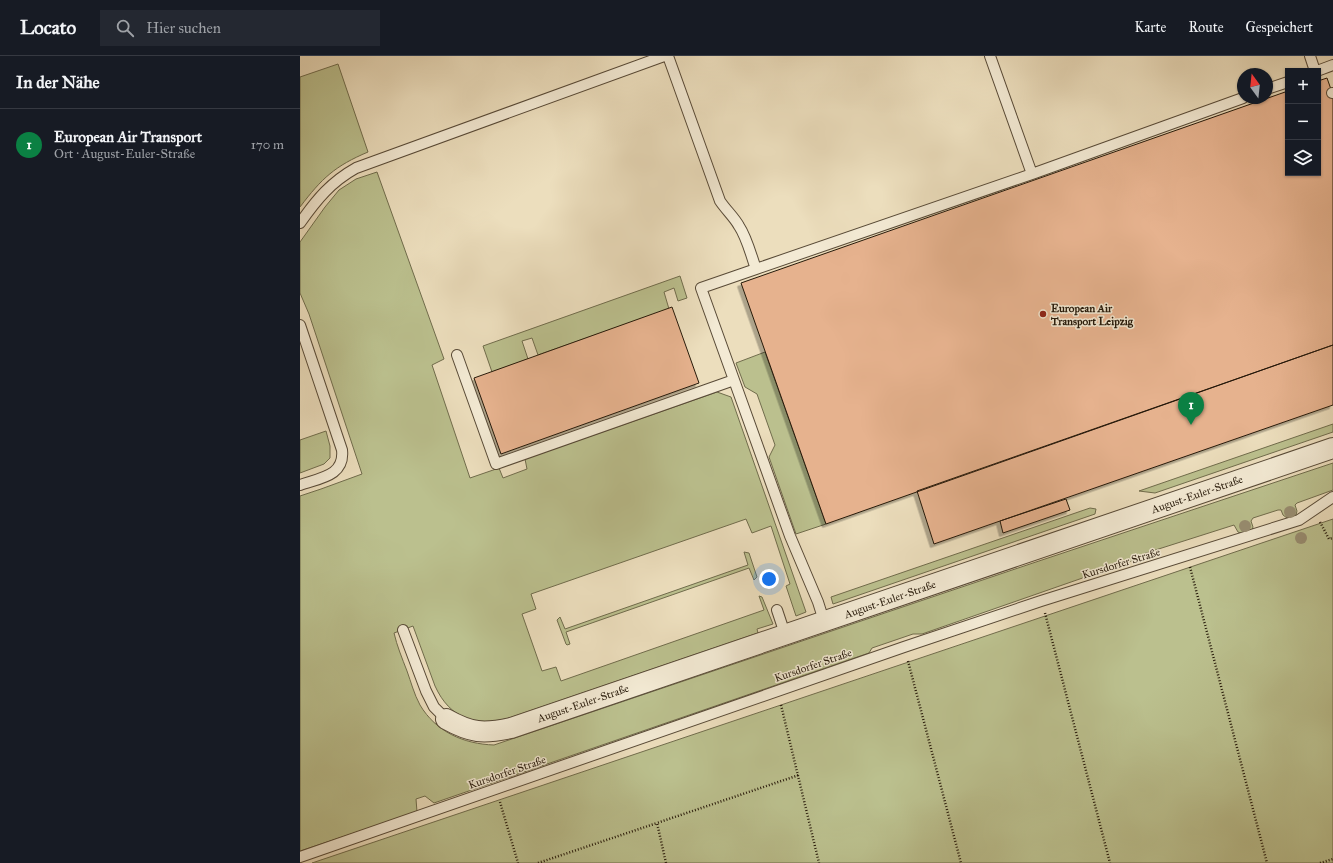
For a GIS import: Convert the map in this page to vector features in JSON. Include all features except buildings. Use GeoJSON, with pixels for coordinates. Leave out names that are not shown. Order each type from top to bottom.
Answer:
{"type":"FeatureCollection","features":[{"type":"Feature","properties":{"kind":"street","name":"August-Euler-Straße"},"geometry":{"type":"LineString","coordinates":[[446,719],[459,726],[475,731],[491,732],[511,728],[1333,448]]}},
{"type":"Feature","properties":{"kind":"lane"},"geometry":{"type":"LineString","coordinates":[[300,223],[326,189],[342,176],[356,168],[664,56]]}},
{"type":"Feature","properties":{"kind":"lane"},"geometry":{"type":"LineString","coordinates":[[668,56],[720,201],[739,224],[744,233],[756,269]]}},
{"type":"Feature","properties":{"kind":"lane"},"geometry":{"type":"LineString","coordinates":[[990,56],[1032,174]]}},
{"type":"Feature","properties":{"kind":"lane"},"geometry":{"type":"LineString","coordinates":[[1310,56],[1315,68]]}},
{"type":"Feature","properties":{"kind":"lane"},"geometry":{"type":"LineString","coordinates":[[1321,70],[1333,66]]}},
{"type":"Feature","properties":{"kind":"lane"},"geometry":{"type":"LineString","coordinates":[[1273,87],[1285,83]]}},
{"type":"Feature","properties":{"kind":"lane"},"geometry":{"type":"LineString","coordinates":[[824,621],[790,536],[701,288],[1032,174],[1237,100]]}},
{"type":"Feature","properties":{"kind":"lane"},"geometry":{"type":"LineString","coordinates":[[300,324],[342,450],[343,458],[341,465],[335,471],[300,485]]}},
{"type":"Feature","properties":{"kind":"lane"},"geometry":{"type":"LineString","coordinates":[[457,354],[496,464],[734,380]]}},
{"type":"Feature","properties":{"kind":"lane","name":"Kursdorfer Straße"},"geometry":{"type":"LineString","coordinates":[[300,857],[904,646],[1298,520],[1315,511],[1333,497]]}},
{"type":"Feature","properties":{"kind":"lane"},"geometry":{"type":"LineString","coordinates":[[777,610],[785,634]]}},
{"type":"Feature","properties":{"kind":"lane"},"geometry":{"type":"LineString","coordinates":[[403,630],[426,691],[434,707],[446,719]]}},
{"type":"Feature","properties":{"kind":"path"},"geometry":{"type":"LineString","coordinates":[[1315,511],[1329,539],[1333,538]]}},
{"type":"Feature","properties":{"kind":"path"},"geometry":{"type":"LineString","coordinates":[[1187,555],[1267,863]]}},
{"type":"Feature","properties":{"kind":"path"},"geometry":{"type":"LineString","coordinates":[[1042,601],[1110,863]]}},
{"type":"Feature","properties":{"kind":"path"},"geometry":{"type":"LineString","coordinates":[[904,646],[961,863]]}},
{"type":"Feature","properties":{"kind":"path"},"geometry":{"type":"LineString","coordinates":[[777,691],[799,775],[819,863]]}},
{"type":"Feature","properties":{"kind":"path"},"geometry":{"type":"LineString","coordinates":[[538,863],[799,775]]}},
{"type":"Feature","properties":{"kind":"path"},"geometry":{"type":"LineString","coordinates":[[497,788],[518,863]]}},
{"type":"Feature","properties":{"kind":"path"},"geometry":{"type":"LineString","coordinates":[[657,823],[666,863]]}},
{"type":"Feature","properties":{"kind":"path"},"geometry":{"type":"LineString","coordinates":[[1320,863],[1333,859]]}},
{"type":"Feature","properties":{"kind":"green space"},"geometry":{"type":"Polygon","coordinates":[[[338,64],[368,152],[347,162],[330,174],[315,188],[300,207],[300,77],[338,64]]]}},
{"type":"Feature","properties":{"kind":"green space"},"geometry":{"type":"Polygon","coordinates":[[[377,172],[444,359],[432,365],[470,478],[499,468],[503,478],[527,469],[525,459],[717,392],[731,397],[806,612],[796,616],[786,586],[790,584],[771,526],[752,533],[746,519],[531,594],[536,609],[522,614],[542,671],[556,667],[561,681],[764,610],[759,596],[762,597],[773,624],[757,629],[758,633],[509,718],[497,721],[475,721],[456,713],[441,697],[435,686],[413,626],[394,633],[414,692],[420,705],[434,722],[452,735],[462,739],[494,745],[1333,463],[1333,490],[1297,503],[1295,505],[1297,511],[1296,515],[1287,518],[1283,515],[1281,510],[1278,510],[1253,518],[1251,521],[1253,527],[1252,530],[1243,534],[1238,532],[1234,525],[1146,553],[1137,559],[922,634],[913,634],[872,648],[869,653],[434,803],[425,796],[416,799],[417,812],[300,851],[300,496],[362,474],[309,314],[300,293],[300,242],[339,190],[356,179],[377,172]]]}},
{"type":"Feature","properties":{"kind":"green space"},"geometry":{"type":"Polygon","coordinates":[[[680,276],[687,298],[678,301],[674,288],[664,292],[669,309],[538,355],[532,338],[522,341],[528,359],[492,372],[483,346],[680,276]]]}},
{"type":"Feature","properties":{"kind":"green space"},"geometry":{"type":"Polygon","coordinates":[[[765,352],[826,524],[796,534],[769,457],[775,445],[757,394],[745,387],[736,363],[765,352]]]}},
{"type":"Feature","properties":{"kind":"green space"},"geometry":{"type":"Polygon","coordinates":[[[1333,424],[1333,432],[1155,493],[1139,491],[1333,424]]]}},
{"type":"Feature","properties":{"kind":"green space"},"geometry":{"type":"Polygon","coordinates":[[[326,431],[330,446],[330,458],[324,464],[300,473],[300,440],[326,431]]]}},
{"type":"Feature","properties":{"kind":"green space"},"geometry":{"type":"Polygon","coordinates":[[[1090,508],[1096,509],[1095,514],[833,604],[831,597],[1090,508]]]}},
{"type":"Feature","properties":{"kind":"green space"},"geometry":{"type":"Polygon","coordinates":[[[1333,519],[1333,863],[312,863],[1333,519]]]}},
{"type":"Feature","properties":{"kind":"green space"},"geometry":{"type":"Polygon","coordinates":[[[744,552],[749,553],[757,577],[754,580],[749,568],[566,632],[570,644],[566,644],[557,620],[560,617],[565,629],[748,565],[744,552]]]}},
{"type":"Feature","properties":{"kind":"place","name":"European Air Transport Leipzig"},"geometry":{"type":"Point","coordinates":[1043,314]}},
{"type":"Feature","properties":{"kind":"place","name":"European Air Transport"},"geometry":{"type":"Point","coordinates":[1191,425]}}]}
